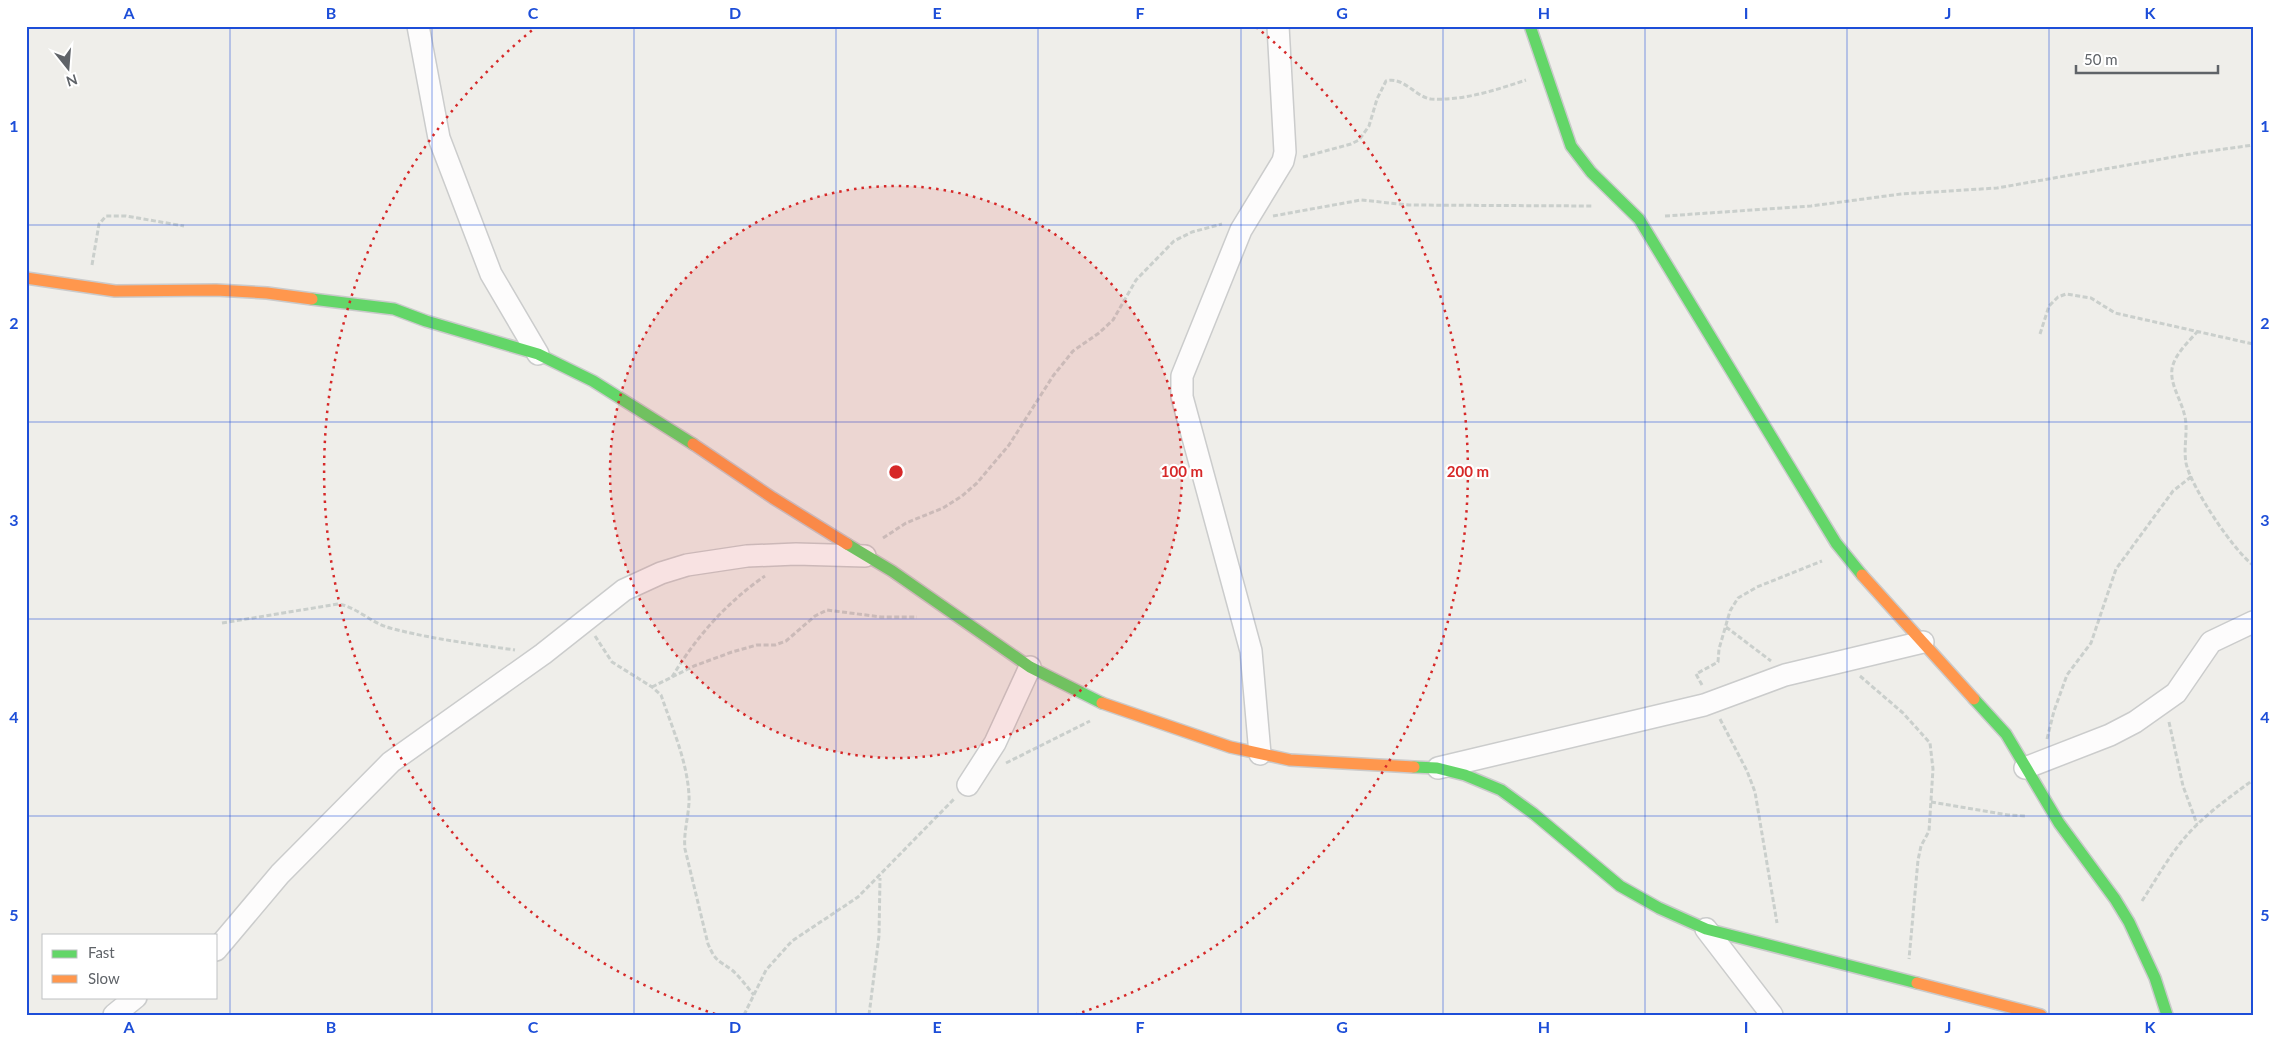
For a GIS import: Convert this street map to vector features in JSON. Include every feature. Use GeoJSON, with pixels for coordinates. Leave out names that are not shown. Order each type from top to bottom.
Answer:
{"type":"FeatureCollection","features":[{"type":"Feature","properties":{"kind":"street"},"geometry":{"type":"LineString","coordinates":[[418,26],[439,138],[491,274],[538,354]]}},
{"type":"Feature","properties":{"kind":"street"},"geometry":{"type":"LineString","coordinates":[[1260,754],[1250,651],[1182,398],[1181,385],[1186,367],[1246,222],[1284,161],[1278,26]]}},
{"type":"Feature","properties":{"kind":"street"},"geometry":{"type":"LineString","coordinates":[[1530,26],[1571,146],[1591,172],[1639,219],[1844,553],[1883,600],[2034,764],[2055,817],[2115,899],[2129,922],[2155,978],[2167,1015]]}},
{"type":"Feature","properties":{"kind":"street"},"geometry":{"type":"LineString","coordinates":[[26,278],[115,291],[216,290],[334,300],[394,309],[426,321],[538,354],[593,381],[865,556],[892,571],[1030,668],[1111,707],[1230,747],[1290,760],[1437,768],[1465,775],[1500,790],[1534,814],[1620,886],[1659,908],[1706,929],[2041,1015]]}},
{"type":"Feature","properties":{"kind":"street"},"geometry":{"type":"LineString","coordinates":[[218,948],[280,874],[391,762],[542,654],[624,590],[669,570],[687,565],[747,556],[796,554],[865,556]]}},
{"type":"Feature","properties":{"kind":"street"},"geometry":{"type":"LineString","coordinates":[[2034,764],[2124,729],[2165,702],[2179,689],[2211,642],[2253,622]]}},
{"type":"Feature","properties":{"kind":"street"},"geometry":{"type":"LineString","coordinates":[[1437,768],[1710,703],[1785,675],[1923,642]]}},
{"type":"Feature","properties":{"kind":"street"},"geometry":{"type":"LineString","coordinates":[[968,785],[995,743],[1030,668]]}},
{"type":"Feature","properties":{"kind":"street"},"geometry":{"type":"LineString","coordinates":[[1706,929],[1772,1015]]}},
{"type":"Feature","properties":{"kind":"street"},"geometry":{"type":"LineString","coordinates":[[114,1015],[135,998]]}},
{"type":"Feature","properties":{"kind":"path"},"geometry":{"type":"LineString","coordinates":[[1284,161],[1318,154],[1359,140],[1368,126],[1377,98],[1386,81],[1398,81],[1428,98],[1446,99],[1490,92],[1545,73]]}},
{"type":"Feature","properties":{"kind":"path"},"geometry":{"type":"LineString","coordinates":[[1639,219],[1722,211],[1811,206],[1901,194],[1997,188],[2196,153],[2253,146]]}},
{"type":"Feature","properties":{"kind":"path"},"geometry":{"type":"LineString","coordinates":[[865,556],[885,535],[906,523],[943,508],[962,496],[977,483],[1009,445],[1053,376],[1073,351],[1113,320],[1136,280],[1174,241],[1210,226],[1246,222],[1361,200],[1426,206],[1596,206]]}},
{"type":"Feature","properties":{"kind":"path"},"geometry":{"type":"LineString","coordinates":[[88,288],[99,224],[106,216],[126,216],[184,226]]}},
{"type":"Feature","properties":{"kind":"path"},"geometry":{"type":"LineString","coordinates":[[2040,334],[2049,306],[2058,297],[2066,294],[2091,298],[2115,313],[2253,344]]}},
{"type":"Feature","properties":{"kind":"path"},"geometry":{"type":"LineString","coordinates":[[2198,331],[2174,362],[2172,371],[2173,386],[2184,414],[2187,464],[2192,476],[2232,543],[2253,565]]}},
{"type":"Feature","properties":{"kind":"path"},"geometry":{"type":"LineString","coordinates":[[2034,764],[2067,675],[2091,643],[2116,569],[2173,491],[2192,476]]}},
{"type":"Feature","properties":{"kind":"path"},"geometry":{"type":"LineString","coordinates":[[1781,948],[1754,792],[1734,743],[1710,703],[1696,674],[1718,662],[1719,649],[1730,611],[1738,598],[1756,587],[1844,553]]}},
{"type":"Feature","properties":{"kind":"path"},"geometry":{"type":"LineString","coordinates":[[672,677],[704,631],[741,592],[796,554]]}},
{"type":"Feature","properties":{"kind":"path"},"geometry":{"type":"LineString","coordinates":[[222,622],[338,604],[347,606],[387,627],[441,640],[542,654]]}},
{"type":"Feature","properties":{"kind":"path"},"geometry":{"type":"LineString","coordinates":[[652,687],[694,666],[732,652],[757,644],[774,645],[786,641],[815,616],[827,610],[881,617],[918,616]]}},
{"type":"Feature","properties":{"kind":"path"},"geometry":{"type":"LineString","coordinates":[[586,620],[612,662],[652,687],[661,695],[686,777],[689,797],[684,832],[684,849],[708,944],[714,958],[720,964],[732,970],[754,995]]}},
{"type":"Feature","properties":{"kind":"path"},"geometry":{"type":"LineString","coordinates":[[1726,626],[1750,642],[1785,675]]}},
{"type":"Feature","properties":{"kind":"path"},"geometry":{"type":"LineString","coordinates":[[1846,661],[1864,680],[1903,713],[1930,743],[1933,756],[1929,831],[1921,846],[1918,860],[1907,980]]}},
{"type":"Feature","properties":{"kind":"path"},"geometry":{"type":"LineString","coordinates":[[2165,702],[2183,786],[2198,824]]}},
{"type":"Feature","properties":{"kind":"path"},"geometry":{"type":"LineString","coordinates":[[1000,766],[1085,725],[1111,707]]}},
{"type":"Feature","properties":{"kind":"path"},"geometry":{"type":"LineString","coordinates":[[2129,922],[2167,861],[2198,824],[2215,808],[2253,780]]}},
{"type":"Feature","properties":{"kind":"path"},"geometry":{"type":"LineString","coordinates":[[744,1015],[766,970],[792,941],[858,898],[968,785]]}},
{"type":"Feature","properties":{"kind":"path"},"geometry":{"type":"LineString","coordinates":[[1932,802],[2008,815],[2055,817]]}},
{"type":"Feature","properties":{"kind":"path"},"geometry":{"type":"LineString","coordinates":[[869,1015],[879,936],[880,877]]}},
{"type":"Feature","properties":{"kind":"traffic: fast"},"geometry":{"type":"LineString","coordinates":[[1530,26],[1571,146],[1591,172],[1639,219],[1836,543],[1862,575]]}},
{"type":"Feature","properties":{"kind":"traffic: fast"},"geometry":{"type":"LineString","coordinates":[[312,299],[394,309],[426,321],[538,354],[593,381],[693,444]]}},
{"type":"Feature","properties":{"kind":"traffic: fast"},"geometry":{"type":"LineString","coordinates":[[847,544],[892,571],[1030,667],[1102,703]]}},
{"type":"Feature","properties":{"kind":"traffic: fast"},"geometry":{"type":"LineString","coordinates":[[1974,699],[2006,734],[2059,823],[2115,899],[2129,922],[2155,978],[2167,1015]]}},
{"type":"Feature","properties":{"kind":"traffic: fast"},"geometry":{"type":"LineString","coordinates":[[1414,767],[1437,768],[1465,775],[1501,790],[1534,814],[1620,886],[1659,908],[1706,929],[1917,983]]}},
{"type":"Feature","properties":{"kind":"traffic: slow"},"geometry":{"type":"LineString","coordinates":[[26,278],[115,291],[216,290],[267,293],[312,299]]}},
{"type":"Feature","properties":{"kind":"traffic: slow"},"geometry":{"type":"LineString","coordinates":[[693,444],[773,498],[847,544]]}},
{"type":"Feature","properties":{"kind":"traffic: slow"},"geometry":{"type":"LineString","coordinates":[[1862,575],[1974,699]]}},
{"type":"Feature","properties":{"kind":"traffic: slow"},"geometry":{"type":"LineString","coordinates":[[1102,703],[1230,747],[1290,760],[1414,767]]}},
{"type":"Feature","properties":{"kind":"traffic: slow"},"geometry":{"type":"LineString","coordinates":[[1917,983],[2041,1015]]}}]}
